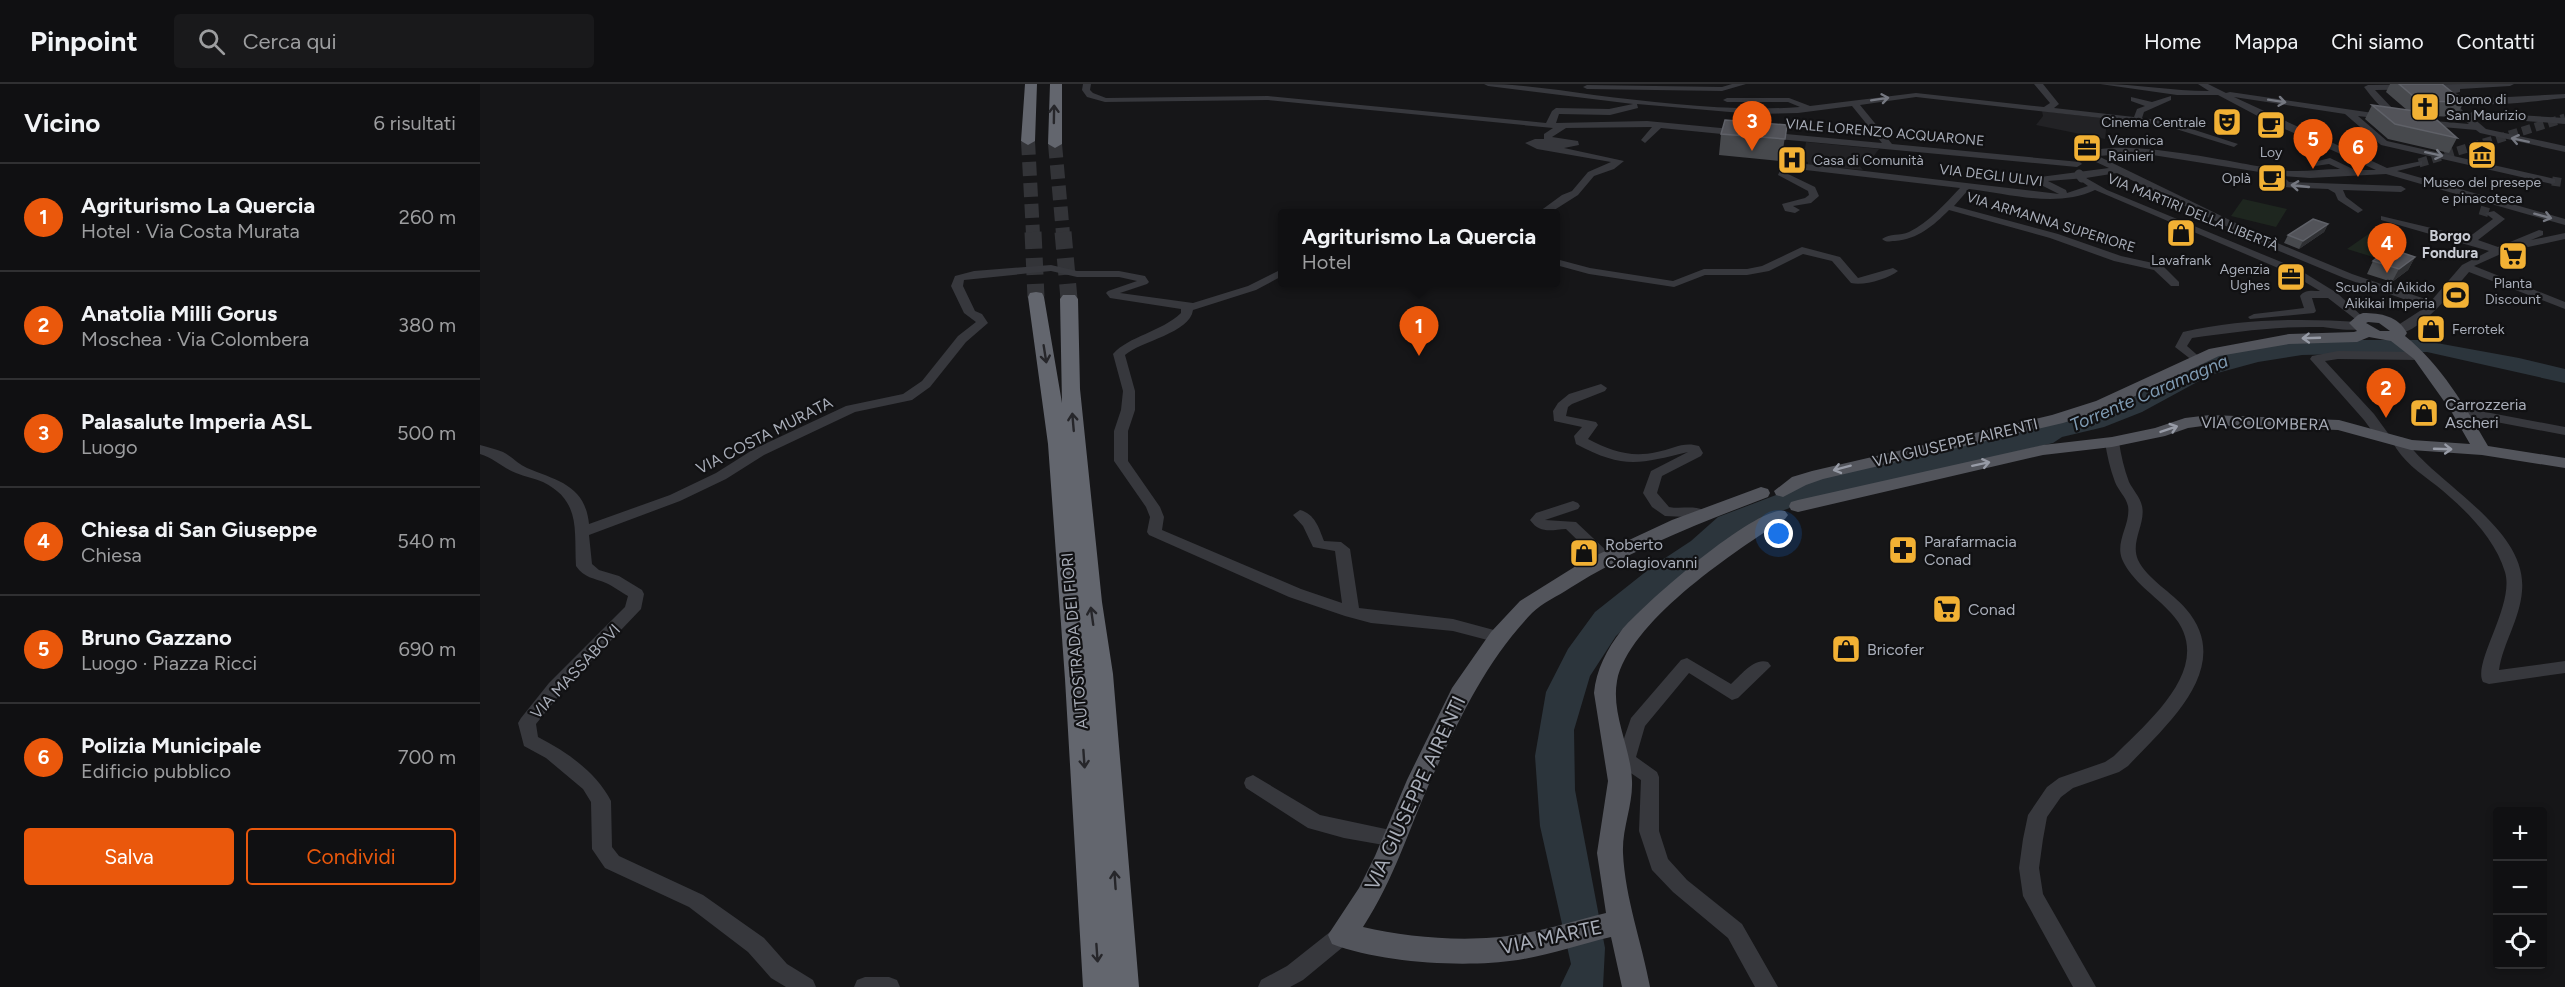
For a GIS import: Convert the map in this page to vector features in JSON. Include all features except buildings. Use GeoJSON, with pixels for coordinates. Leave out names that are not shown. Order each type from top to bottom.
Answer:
{"type":"FeatureCollection","features":[{"type":"Feature","properties":{"kind":"highway"},"geometry":{"type":"LineString","coordinates":[[1028,141],[1031,84]]}},
{"type":"Feature","properties":{"kind":"highway"},"geometry":{"type":"LineString","coordinates":[[1055,144],[1056,84]]}},
{"type":"Feature","properties":{"kind":"highway","name":"AUTOSTRADA DEI FIORI"},"geometry":{"type":"LineString","coordinates":[[1036,297],[1058,444],[1065,551],[1089,677],[1123,987]]}},
{"type":"Feature","properties":{"kind":"highway","name":"AUTOSTRADA DEI FIORI"},"geometry":{"type":"LineString","coordinates":[[1069,299],[1070,389],[1090,602],[1089,677],[1099,987]]}},
{"type":"Feature","properties":{"kind":"main road","name":"VIA GIUSEPPE AIRENTI"},"geometry":{"type":"LineString","coordinates":[[1342,935],[1368,896],[1460,694],[1499,637],[1527,606],[1606,559],[1703,515],[1771,490],[1783,491],[1799,481],[1818,475],[2057,419],[2095,407],[2215,352],[2289,339],[2357,337],[2362,321],[2399,330]]}},
{"type":"Feature","properties":{"kind":"main road"},"geometry":{"type":"LineString","coordinates":[[2399,330],[2459,411],[2482,450]]}},
{"type":"Feature","properties":{"kind":"main road","name":"VIA COLOMBERA"},"geometry":{"type":"LineString","coordinates":[[1621,922],[1610,855],[1612,828],[1620,796],[1622,760],[1605,693],[1608,673],[1616,654],[1631,631],[1650,613],[1717,555],[1778,515],[1791,513],[1798,506],[1924,476],[2043,450],[2112,442],[2158,432],[2185,423],[2210,420],[2322,423],[2351,427],[2391,439],[2434,448],[2482,450],[2565,463]]}},
{"type":"Feature","properties":{"kind":"main road"},"geometry":{"type":"LineString","coordinates":[[1783,491],[1793,496],[1798,506]]}},
{"type":"Feature","properties":{"kind":"main road"},"geometry":{"type":"LineString","coordinates":[[1754,498],[1766,511],[1778,515]]}},
{"type":"Feature","properties":{"kind":"main road","name":"VIA MARTE"},"geometry":{"type":"LineString","coordinates":[[1342,935],[1381,944],[1476,952],[1520,947],[1621,922],[1636,987]]}},
{"type":"Feature","properties":{"kind":"street","name":"VIALE LORENZO ACQUARONE"},"geometry":{"type":"LineString","coordinates":[[1097,84],[1087,88],[1098,99],[1275,98],[1551,126],[1584,125],[1606,121],[1661,121],[1889,146],[2079,172]]}},
{"type":"Feature","properties":{"kind":"street"},"geometry":{"type":"LineString","coordinates":[[1488,84],[1618,100],[1753,111],[1809,109],[1904,95],[2172,124],[2234,144]]}},
{"type":"Feature","properties":{"kind":"street"},"geometry":{"type":"LineString","coordinates":[[1517,84],[1553,88],[1722,89],[1742,84]]}},
{"type":"Feature","properties":{"kind":"street"},"geometry":{"type":"LineString","coordinates":[[2038,84],[2044,88],[2055,104],[2047,109]]}},
{"type":"Feature","properties":{"kind":"street"},"geometry":{"type":"LineString","coordinates":[[2104,84],[2177,93],[2220,93],[2414,122],[2477,127]]}},
{"type":"Feature","properties":{"kind":"street"},"geometry":{"type":"LineString","coordinates":[[2202,84],[2276,122],[2322,139],[2382,172],[2401,189]]}},
{"type":"Feature","properties":{"kind":"street"},"geometry":{"type":"LineString","coordinates":[[2414,122],[2408,117],[2390,111],[2368,87],[2434,88],[2509,84]]}},
{"type":"Feature","properties":{"kind":"street"},"geometry":{"type":"LineString","coordinates":[[2514,84],[2519,88],[2452,90],[2450,94],[2475,102],[2565,96]]}},
{"type":"Feature","properties":{"kind":"street"},"geometry":{"type":"LineString","coordinates":[[1927,88],[1939,98]]}},
{"type":"Feature","properties":{"kind":"street"},"geometry":{"type":"LineString","coordinates":[[2434,88],[2478,111],[2499,132]]}},
{"type":"Feature","properties":{"kind":"street"},"geometry":{"type":"LineString","coordinates":[[2434,88],[2477,127],[2487,132],[2565,149]]}},
{"type":"Feature","properties":{"kind":"street"},"geometry":{"type":"LineString","coordinates":[[1614,91],[1720,100],[1789,100],[1809,109]]}},
{"type":"Feature","properties":{"kind":"street"},"geometry":{"type":"LineString","coordinates":[[2478,111],[2547,99],[2546,96]]}},
{"type":"Feature","properties":{"kind":"street"},"geometry":{"type":"LineString","coordinates":[[2137,120],[2140,111],[2168,98]]}},
{"type":"Feature","properties":{"kind":"street"},"geometry":{"type":"LineString","coordinates":[[2134,99],[2151,105]]}},
{"type":"Feature","properties":{"kind":"street"},"geometry":{"type":"LineString","coordinates":[[1854,104],[1889,146]]}},
{"type":"Feature","properties":{"kind":"street"},"geometry":{"type":"LineString","coordinates":[[1551,126],[1556,111],[1610,112],[1628,106],[1707,107]]}},
{"type":"Feature","properties":{"kind":"street"},"geometry":{"type":"LineString","coordinates":[[1645,140],[1671,107]]}},
{"type":"Feature","properties":{"kind":"street"},"geometry":{"type":"LineString","coordinates":[[2478,111],[2565,120]]}},
{"type":"Feature","properties":{"kind":"street"},"geometry":{"type":"LineString","coordinates":[[2348,112],[2384,143],[2552,181]]}},
{"type":"Feature","properties":{"kind":"street"},"geometry":{"type":"LineString","coordinates":[[2556,113],[2565,120]]}},
{"type":"Feature","properties":{"kind":"street"},"geometry":{"type":"LineString","coordinates":[[1464,126],[1472,119]]}},
{"type":"Feature","properties":{"kind":"street"},"geometry":{"type":"LineString","coordinates":[[1438,121],[1492,131]]}},
{"type":"Feature","properties":{"kind":"street"},"geometry":{"type":"LineString","coordinates":[[2276,122],[2303,122]]}},
{"type":"Feature","properties":{"kind":"street"},"geometry":{"type":"LineString","coordinates":[[1547,209],[1575,193],[1591,174],[1611,167],[1619,161],[1529,143],[1537,141],[1562,146],[1575,145],[1575,142],[1548,139],[1547,136],[1563,126]]}},
{"type":"Feature","properties":{"kind":"street","name":"VIA MARTIRI DELLA LIBERTÀ"},"geometry":{"type":"LineString","coordinates":[[2362,321],[2322,286],[2279,263],[2094,187],[2079,172],[2089,155],[2116,150],[2140,150],[2275,172],[2323,174],[2382,172]]}},
{"type":"Feature","properties":{"kind":"street"},"geometry":{"type":"LineString","coordinates":[[2089,155],[2271,244],[2348,276],[2432,305]]}},
{"type":"Feature","properties":{"kind":"street"},"geometry":{"type":"LineString","coordinates":[[2302,161],[2315,164],[2330,161],[2353,172]]}},
{"type":"Feature","properties":{"kind":"street"},"geometry":{"type":"LineString","coordinates":[[2382,172],[2419,163]]}},
{"type":"Feature","properties":{"kind":"street"},"geometry":{"type":"LineString","coordinates":[[2315,164],[2331,188],[2340,192],[2341,198],[2358,210]]}},
{"type":"Feature","properties":{"kind":"street","name":"VIA DEGLI ULIVI"},"geometry":{"type":"LineString","coordinates":[[1795,210],[1789,209],[1787,204],[1808,201],[1814,196],[1812,189],[1783,175],[1784,170],[1797,166],[2067,197],[2094,187]]}},
{"type":"Feature","properties":{"kind":"street","name":"VIA DEGLI ULIVI"},"geometry":{"type":"LineString","coordinates":[[2067,197],[2044,183],[2043,179],[2090,175],[2121,169]]}},
{"type":"Feature","properties":{"kind":"street"},"geometry":{"type":"LineString","coordinates":[[2275,172],[2286,184],[2331,188],[2407,188],[2459,203]]}},
{"type":"Feature","properties":{"kind":"street"},"geometry":{"type":"LineString","coordinates":[[2382,172],[2565,222]]}},
{"type":"Feature","properties":{"kind":"street"},"geometry":{"type":"LineString","coordinates":[[1887,239],[1907,236],[1948,207],[1967,186]]}},
{"type":"Feature","properties":{"kind":"street","name":"VIA ARMANNA SUPERIORE"},"geometry":{"type":"LineString","coordinates":[[1948,207],[2054,236],[2118,259],[2158,267],[2175,284]]}},
{"type":"Feature","properties":{"kind":"street"},"geometry":{"type":"LineString","coordinates":[[2474,242],[2500,219],[2490,213]]}},
{"type":"Feature","properties":{"kind":"street"},"geometry":{"type":"LineString","coordinates":[[2385,218],[2503,249],[2565,236]]}},
{"type":"Feature","properties":{"kind":"street"},"geometry":{"type":"LineString","coordinates":[[2399,330],[2425,314],[2466,267],[2539,233]]}},
{"type":"Feature","properties":{"kind":"street"},"geometry":{"type":"LineString","coordinates":[[1560,263],[1599,273],[1674,284],[1704,272],[1747,272],[1765,269],[1802,250],[1836,259],[1855,281],[1860,282],[1875,274],[1893,271]]}},
{"type":"Feature","properties":{"kind":"street"},"geometry":{"type":"LineString","coordinates":[[2466,267],[2565,306]]}},
{"type":"Feature","properties":{"kind":"street","name":"VIA COSTA MURATA"},"geometry":{"type":"LineString","coordinates":[[582,532],[675,498],[721,476],[759,452],[851,410],[907,397],[926,384],[962,339],[982,323],[978,316],[970,313],[957,286],[959,278],[974,274],[1051,268],[1087,274],[1126,274],[1141,278],[1143,282],[1118,290],[1112,293],[1114,296],[1187,307],[1236,294],[1278,274]]}},
{"type":"Feature","properties":{"kind":"street"},"geometry":{"type":"LineString","coordinates":[[2245,317],[2310,311],[2306,296],[2309,294],[2333,295]]}},
{"type":"Feature","properties":{"kind":"street"},"geometry":{"type":"LineString","coordinates":[[1187,307],[1187,314],[1178,324],[1126,348],[1119,357],[1129,391],[1128,410],[1121,432],[1121,461],[1153,507],[1157,517],[1154,531],[1156,534],[1295,593],[1352,612],[1371,617],[1453,625],[1499,637]]}},
{"type":"Feature","properties":{"kind":"street"},"geometry":{"type":"LineString","coordinates":[[2197,360],[2181,347],[2187,335],[2236,327],[2362,321]]}},
{"type":"Feature","properties":{"kind":"street"},"geometry":{"type":"LineString","coordinates":[[2420,356],[2338,355],[2316,359],[2417,467],[2443,484],[2466,505],[2500,546],[2514,576],[2511,606],[2490,664],[2488,678],[2565,667]]}},
{"type":"Feature","properties":{"kind":"street","name":"VIA GIUSEPPE AIRENTI"},"geometry":{"type":"LineString","coordinates":[[1601,388],[1572,398],[1560,410],[1559,418],[1591,425],[1581,436],[1581,441],[1626,460],[1648,459],[1688,447],[1694,449],[1696,453],[1692,456],[1656,474],[1650,493],[1657,505],[1668,512],[1676,515],[1691,511],[1703,515]]}},
{"type":"Feature","properties":{"kind":"street"},"geometry":{"type":"LineString","coordinates":[[2459,411],[2565,431]]}},
{"type":"Feature","properties":{"kind":"street"},"geometry":{"type":"LineString","coordinates":[[2085,987],[2033,896],[2029,868],[2038,815],[2044,803],[2066,783],[2112,767],[2121,761],[2183,694],[2195,661],[2192,632],[2183,616],[2148,581],[2131,560],[2128,540],[2135,520],[2134,504],[2123,483],[2112,442]]}},
{"type":"Feature","properties":{"kind":"street","name":"VIA MASSABOVI"},"geometry":{"type":"LineString","coordinates":[[480,449],[498,455],[520,470],[547,479],[566,490],[578,505],[584,566],[593,574],[613,580],[636,594],[633,609],[542,703],[527,723],[530,741],[552,753],[590,784],[601,801],[602,849],[612,862],[696,902],[756,945],[779,971],[804,987]]}},
{"type":"Feature","properties":{"kind":"street"},"geometry":{"type":"LineString","coordinates":[[1573,506],[1541,516],[1537,520],[1540,525],[1546,527],[1571,525],[1606,559]]}},
{"type":"Feature","properties":{"kind":"street"},"geometry":{"type":"LineString","coordinates":[[1300,515],[1310,524],[1318,543],[1324,546],[1336,545],[1342,549],[1352,612]]}},
{"type":"Feature","properties":{"kind":"street"},"geometry":{"type":"LineString","coordinates":[[1762,666],[1732,693],[1687,664],[1637,723],[1622,760],[1650,777],[1649,831],[1659,864],[1680,886],[1735,931],[1767,987]]}},
{"type":"Feature","properties":{"kind":"street"},"geometry":{"type":"LineString","coordinates":[[1253,783],[1315,822],[1395,839]]}},
{"type":"Feature","properties":{"kind":"street","name":"VIA GIUSEPPE AIRENTI"},"geometry":{"type":"LineString","coordinates":[[1269,987],[1295,973],[1342,935]]}},
{"type":"Feature","properties":{"kind":"street"},"geometry":{"type":"LineString","coordinates":[[865,987],[889,987]]}},
{"type":"Feature","properties":{"kind":"shaded area"},"geometry":{"type":"Polygon","coordinates":[[[2042,111],[2101,118],[2107,121],[2105,139],[2036,125],[2043,116],[2042,111]]]}},
{"type":"Feature","properties":{"kind":"shaded area"},"geometry":{"type":"Polygon","coordinates":[[[1806,142],[1879,149],[1870,161],[1859,160],[1858,164],[1863,170],[1808,165],[1808,162],[1803,161],[1806,142]]]}},
{"type":"Feature","properties":{"kind":"shaded area"},"geometry":{"type":"Polygon","coordinates":[[[2243,199],[2287,209],[2276,227],[2231,216],[2243,199]]]}},
{"type":"Feature","properties":{"kind":"shaded area"},"geometry":{"type":"Polygon","coordinates":[[[2370,233],[2396,241],[2373,257],[2347,249],[2370,233]]]}},
{"type":"Feature","properties":{"kind":"water","name":"Torrente Caramagna"},"geometry":{"type":"Polygon","coordinates":[[[2324,340],[2420,340],[2565,369],[2565,383],[2427,352],[2302,355],[2258,362],[2210,375],[2142,412],[2104,427],[2062,437],[2053,443],[1815,499],[1759,519],[1659,596],[1616,636],[1590,676],[1574,730],[1575,790],[1605,948],[1603,987],[1560,987],[1571,964],[1540,826],[1535,756],[1546,692],[1568,649],[1595,612],[1653,566],[1691,541],[1718,517],[1832,474],[2084,416],[2094,416],[2220,355],[2247,348],[2324,340]]]}},
{"type":"Feature","properties":{"kind":"tunnel"},"geometry":{"type":"LineString","coordinates":[[2419,163],[2565,118]]}},
{"type":"Feature","properties":{"kind":"tunnel"},"geometry":{"type":"LineString","coordinates":[[1028,141],[1033,234]]}},
{"type":"Feature","properties":{"kind":"tunnel"},"geometry":{"type":"LineString","coordinates":[[1055,144],[1063,234]]}},
{"type":"Feature","properties":{"kind":"tunnel"},"geometry":{"type":"LineString","coordinates":[[2552,181],[2565,183]]}},
{"type":"Feature","properties":{"kind":"tunnel"},"geometry":{"type":"LineString","coordinates":[[2480,210],[2490,213]]}},
{"type":"Feature","properties":{"kind":"tunnel"},"geometry":{"type":"LineString","coordinates":[[1033,232],[1036,297]]}},
{"type":"Feature","properties":{"kind":"tunnel"},"geometry":{"type":"LineString","coordinates":[[1063,232],[1069,299]]}},
{"type":"Feature","properties":{"kind":"place","name":"Duomo di San Maurizio"},"geometry":{"type":"Point","coordinates":[2425,107]}},
{"type":"Feature","properties":{"kind":"place","name":"Cinema Centrale"},"geometry":{"type":"Point","coordinates":[2227,122]}},
{"type":"Feature","properties":{"kind":"place","name":"Loy"},"geometry":{"type":"Point","coordinates":[2271,125]}},
{"type":"Feature","properties":{"kind":"place","name":"Veronica Rainieri"},"geometry":{"type":"Point","coordinates":[2087,148]}},
{"type":"Feature","properties":{"kind":"place","name":"Palasalute Imperia ASL"},"geometry":{"type":"Point","coordinates":[1752,151]}},
{"type":"Feature","properties":{"kind":"place","name":"Museo del presepe e pinacoteca"},"geometry":{"type":"Point","coordinates":[2482,155]}},
{"type":"Feature","properties":{"kind":"place","name":"Casa di Comunità"},"geometry":{"type":"Point","coordinates":[1792,160]}},
{"type":"Feature","properties":{"kind":"place","name":"Bruno Gazzano"},"geometry":{"type":"Point","coordinates":[2313,169]}},
{"type":"Feature","properties":{"kind":"place","name":"Polizia Municipale"},"geometry":{"type":"Point","coordinates":[2358,177]}},
{"type":"Feature","properties":{"kind":"place","name":"Oplà"},"geometry":{"type":"Point","coordinates":[2272,178]}},
{"type":"Feature","properties":{"kind":"place","name":"Lavafrank"},"geometry":{"type":"Point","coordinates":[2181,233]}},
{"type":"Feature","properties":{"kind":"place","name":"Planta Discount"},"geometry":{"type":"Point","coordinates":[2513,256]}},
{"type":"Feature","properties":{"kind":"place","name":"Chiesa di San Giuseppe"},"geometry":{"type":"Point","coordinates":[2387,273]}},
{"type":"Feature","properties":{"kind":"place","name":"Agenzia Ughes"},"geometry":{"type":"Point","coordinates":[2291,277]}},
{"type":"Feature","properties":{"kind":"place","name":"Scuola di Aikido Aikikai Imperia"},"geometry":{"type":"Point","coordinates":[2456,295]}},
{"type":"Feature","properties":{"kind":"place","name":"Ferrotek"},"geometry":{"type":"Point","coordinates":[2431,329]}},
{"type":"Feature","properties":{"kind":"place","name":"Agriturismo La Quercia"},"geometry":{"type":"Point","coordinates":[1419,356]}},
{"type":"Feature","properties":{"kind":"place","name":"Carrozzeria Ascheri"},"geometry":{"type":"Point","coordinates":[2424,413]}},
{"type":"Feature","properties":{"kind":"place","name":"Anatolia Milli Gorus"},"geometry":{"type":"Point","coordinates":[2386,418]}},
{"type":"Feature","properties":{"kind":"place","name":"Parafarmacia Conad"},"geometry":{"type":"Point","coordinates":[1903,550]}},
{"type":"Feature","properties":{"kind":"place","name":"Roberto Colagiovanni"},"geometry":{"type":"Point","coordinates":[1584,553]}},
{"type":"Feature","properties":{"kind":"place","name":"Conad"},"geometry":{"type":"Point","coordinates":[1947,609]}},
{"type":"Feature","properties":{"kind":"place","name":"Bricofer"},"geometry":{"type":"Point","coordinates":[1846,649]}},
{"type":"Feature","properties":{"kind":"district","name":"Borgo Fondura"},"geometry":{"type":"Point","coordinates":[2450,244]}}]}
